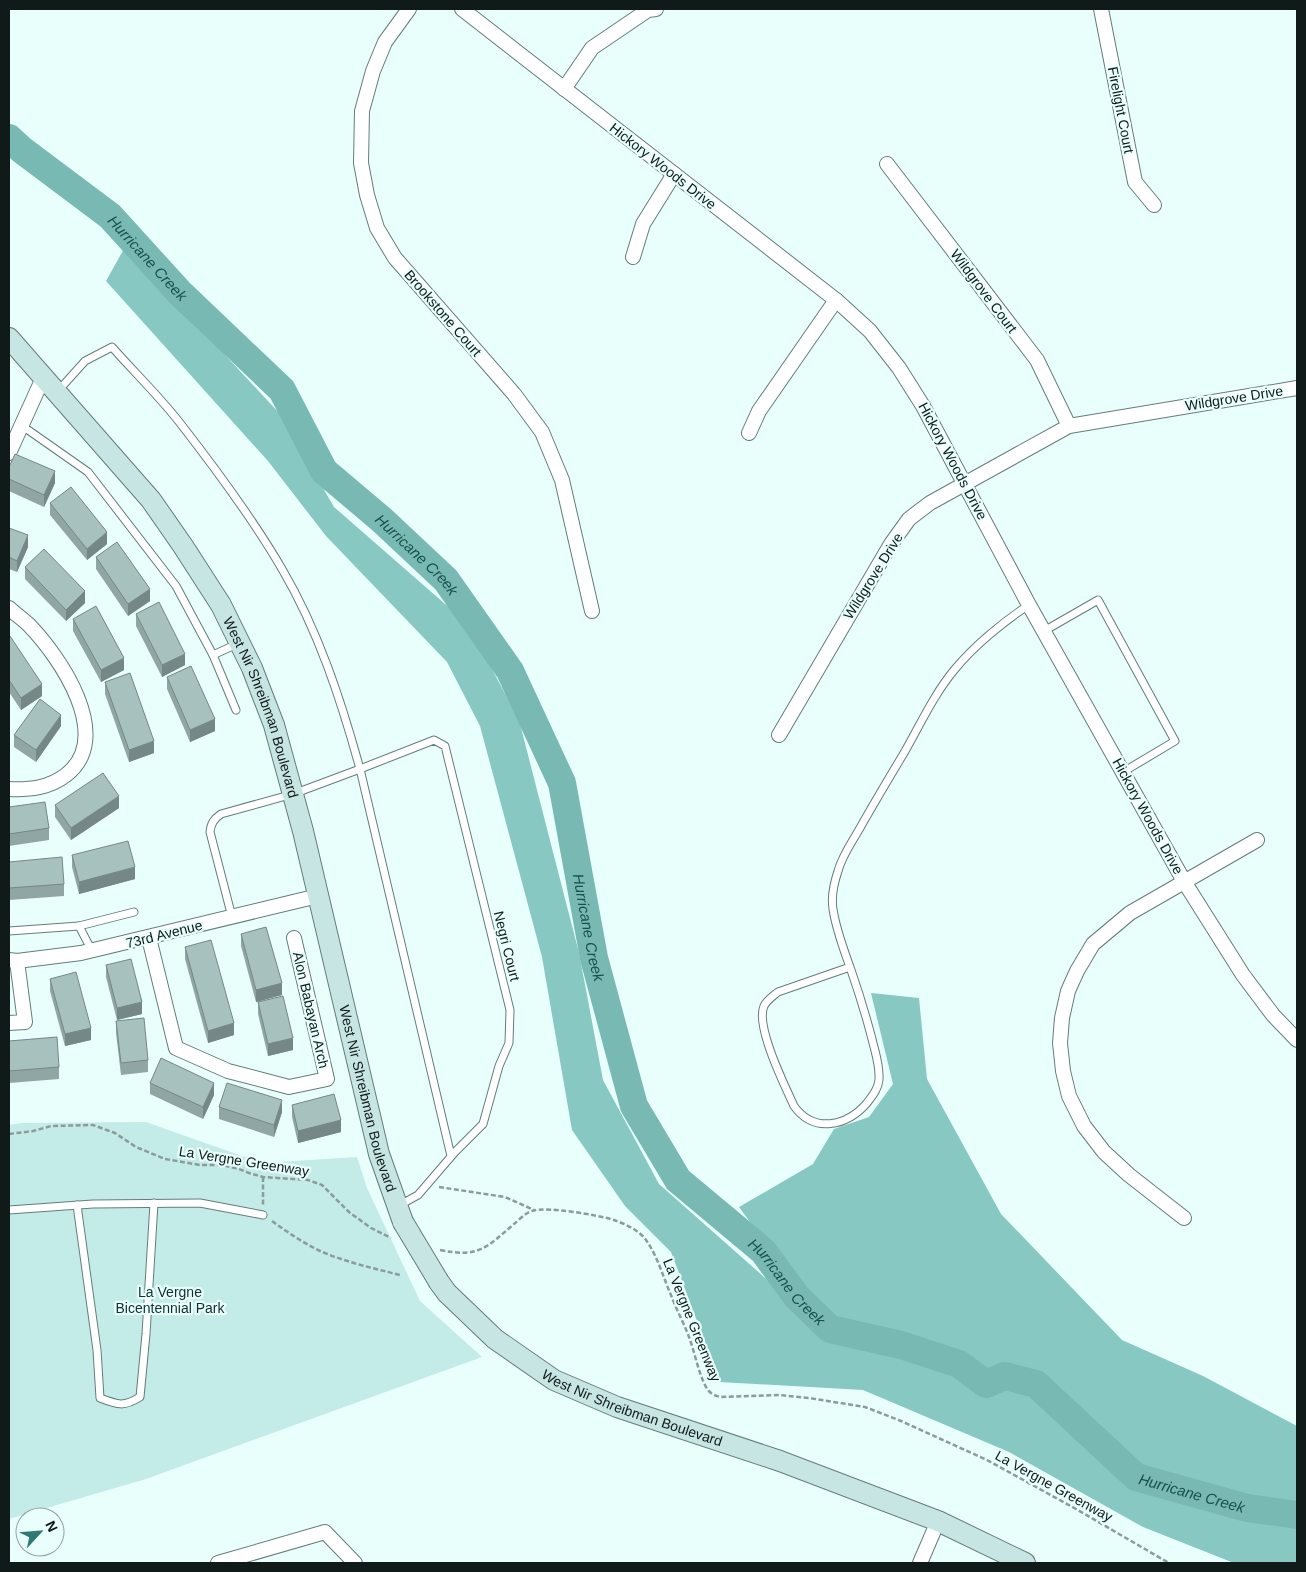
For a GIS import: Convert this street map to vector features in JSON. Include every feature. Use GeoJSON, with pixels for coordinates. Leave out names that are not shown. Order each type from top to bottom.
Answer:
{"type":"FeatureCollection","features":[{"type":"Feature","properties":{"kind":"main road","name":"West Nir Shreibman Boulevard"},"geometry":{"type":"LineString","coordinates":[[9,338],[150,500],[183,546],[221,605],[252,668],[274,726],[293,794],[379,1154],[398,1223],[447,1293],[495,1339],[554,1380],[616,1407],[780,1461],[938,1521],[1025,1563]]}},
{"type":"Feature","properties":{"kind":"street","name":"Brookstone Court"},"geometry":{"type":"LineString","coordinates":[[409,9],[385,42],[373,71],[362,111],[362,163],[367,196],[377,228],[395,258],[514,394],[542,432],[562,480],[592,611]]}},
{"type":"Feature","properties":{"kind":"street","name":"Hickory Woods Drive"},"geometry":{"type":"LineString","coordinates":[[462,9],[836,300],[870,331],[899,368],[923,406],[1029,605],[1185,883],[1243,975],[1273,1015],[1297,1040]]}},
{"type":"Feature","properties":{"kind":"street"},"geometry":{"type":"LineString","coordinates":[[564,89],[592,48],[648,10],[656,9]]}},
{"type":"Feature","properties":{"kind":"street","name":"Firelight Court"},"geometry":{"type":"LineString","coordinates":[[1101,9],[1135,182],[1154,206]]}},
{"type":"Feature","properties":{"kind":"street","name":"Wildgrove Court"},"geometry":{"type":"LineString","coordinates":[[887,164],[1037,360],[1069,426]]}},
{"type":"Feature","properties":{"kind":"street"},"geometry":{"type":"LineString","coordinates":[[633,257],[644,224],[674,174]]}},
{"type":"Feature","properties":{"kind":"street"},"geometry":{"type":"LineString","coordinates":[[749,433],[758,411],[836,300]]}},
{"type":"Feature","properties":{"kind":"street"},"geometry":{"type":"LineString","coordinates":[[9,453],[43,378]]}},
{"type":"Feature","properties":{"kind":"street","name":"Wildgrove Drive"},"geometry":{"type":"LineString","coordinates":[[780,734],[891,544],[909,519],[930,503],[1069,426],[1297,388]]}},
{"type":"Feature","properties":{"kind":"street"},"geometry":{"type":"LineString","coordinates":[[9,608],[29,625],[61,666],[82,710],[86,734],[84,748],[79,761],[60,780],[46,786],[25,790],[9,789]]}},
{"type":"Feature","properties":{"kind":"street"},"geometry":{"type":"LineString","coordinates":[[1184,1218],[1110,1158],[1084,1126],[1069,1096],[1063,1071],[1060,1043],[1062,1018],[1068,991],[1093,944],[1130,913],[1257,840]]}},
{"type":"Feature","properties":{"kind":"street","name":"73rd Avenue"},"geometry":{"type":"LineString","coordinates":[[13,960],[92,951],[318,896]]}},
{"type":"Feature","properties":{"kind":"street","name":"Alon Babayan Arch"},"geometry":{"type":"LineString","coordinates":[[149,938],[176,1048],[228,1071],[289,1087],[327,1079],[294,938]]}},
{"type":"Feature","properties":{"kind":"street"},"geometry":{"type":"LineString","coordinates":[[9,1022],[25,1022],[13,960]]}},
{"type":"Feature","properties":{"kind":"street"},"geometry":{"type":"LineString","coordinates":[[920,1563],[938,1521]]}},
{"type":"Feature","properties":{"kind":"street"},"geometry":{"type":"LineString","coordinates":[[218,1563],[325,1532],[355,1563]]}},
{"type":"Feature","properties":{"kind":"lane"},"geometry":{"type":"LineString","coordinates":[[56,393],[84,361],[112,347],[179,422],[256,528],[282,569],[299,601],[336,690],[360,769],[451,1156]]}},
{"type":"Feature","properties":{"kind":"lane"},"geometry":{"type":"LineString","coordinates":[[21,425],[88,472],[176,586],[214,655],[236,710]]}},
{"type":"Feature","properties":{"kind":"lane"},"geometry":{"type":"LineString","coordinates":[[1044,631],[1098,600],[1175,741],[1123,772]]}},
{"type":"Feature","properties":{"kind":"lane"},"geometry":{"type":"LineString","coordinates":[[850,967],[778,992],[770,998],[764,1007],[762,1018],[768,1043],[794,1106],[808,1121],[819,1124],[848,1120],[859,1112],[876,1092],[879,1082],[879,1068],[866,1017],[850,967],[836,926],[832,906],[833,889],[838,871],[846,853],[937,694],[954,669],[989,635],[1029,605]]}},
{"type":"Feature","properties":{"kind":"lane"},"geometry":{"type":"LineString","coordinates":[[214,655],[240,643]]}},
{"type":"Feature","properties":{"kind":"lane","name":"Negri Court"},"geometry":{"type":"LineString","coordinates":[[360,769],[434,740],[445,746],[510,1010],[509,1043],[499,1066],[483,1124],[451,1156],[418,1195],[398,1223]]}},
{"type":"Feature","properties":{"kind":"lane"},"geometry":{"type":"LineString","coordinates":[[232,917],[210,832],[211,824],[215,818],[221,814],[293,794],[360,769]]}},
{"type":"Feature","properties":{"kind":"lane"},"geometry":{"type":"LineString","coordinates":[[9,931],[78,926],[134,912]]}},
{"type":"Feature","properties":{"kind":"lane"},"geometry":{"type":"LineString","coordinates":[[78,926],[92,951]]}},
{"type":"Feature","properties":{"kind":"lane"},"geometry":{"type":"LineString","coordinates":[[77,1205],[97,1350],[100,1398],[114,1403],[129,1403],[140,1396],[154,1203]]}},
{"type":"Feature","properties":{"kind":"lane"},"geometry":{"type":"LineString","coordinates":[[9,1210],[77,1205],[200,1203],[263,1215]]}},
{"type":"Feature","properties":{"kind":"path","name":"La Vergne Greenway"},"geometry":{"type":"LineString","coordinates":[[9,1134],[51,1126],[93,1125],[115,1133],[136,1147],[165,1158],[200,1165],[222,1165],[263,1177],[308,1180],[322,1185],[349,1212],[371,1228],[398,1223]]}},
{"type":"Feature","properties":{"kind":"path"},"geometry":{"type":"LineString","coordinates":[[263,1177],[263,1215],[299,1240],[320,1251],[400,1275]]}},
{"type":"Feature","properties":{"kind":"path"},"geometry":{"type":"LineString","coordinates":[[427,1185],[505,1197],[534,1210]]}},
{"type":"Feature","properties":{"kind":"path","name":"La Vergne Greenway"},"geometry":{"type":"LineString","coordinates":[[534,1210],[557,1210],[595,1215],[631,1228],[645,1238],[659,1262],[670,1295],[689,1336],[707,1389],[714,1395],[721,1397],[780,1395],[865,1407],[938,1436],[987,1460],[1169,1563]]}},
{"type":"Feature","properties":{"kind":"path"},"geometry":{"type":"LineString","coordinates":[[433,1248],[461,1252],[480,1251],[527,1213],[534,1210]]}},
{"type":"Feature","properties":{"kind":"green space","name":"La Vergne Bicentennial Park"},"geometry":{"type":"Polygon","coordinates":[[[146,1122],[262,1163],[357,1157],[367,1188],[420,1301],[482,1357],[146,1479],[50,1507],[15,1507],[15,1517],[9,1519],[9,1125],[22,1123],[146,1122]]]}},
{"type":"Feature","properties":{"kind":"shaded area"},"geometry":{"type":"Polygon","coordinates":[[[125,247],[280,414],[334,507],[468,624],[519,720],[579,953],[603,1080],[659,1184],[772,1284],[782,1266],[739,1207],[813,1164],[834,1129],[869,1117],[893,1084],[871,993],[919,998],[927,1079],[1001,1214],[1122,1340],[1203,1376],[1297,1426],[1297,1563],[1234,1563],[1143,1527],[1009,1452],[863,1390],[720,1382],[671,1252],[625,1206],[572,1130],[542,957],[480,726],[447,662],[326,536],[268,461],[106,281],[125,247]]]}},
{"type":"Feature","properties":{"kind":"building"},"geometry":{"type":"Polygon","coordinates":[[[15,454],[55,471],[44,495],[9,479],[9,467],[15,454]]]}},
{"type":"Feature","properties":{"kind":"building"},"geometry":{"type":"Polygon","coordinates":[[[71,487],[107,532],[87,549],[50,503],[71,487]]]}},
{"type":"Feature","properties":{"kind":"building"},"geometry":{"type":"Polygon","coordinates":[[[9,528],[28,535],[17,561],[9,557],[9,528]]]}},
{"type":"Feature","properties":{"kind":"building"},"geometry":{"type":"Polygon","coordinates":[[[117,542],[150,589],[128,604],[96,557],[117,542]]]}},
{"type":"Feature","properties":{"kind":"building"},"geometry":{"type":"Polygon","coordinates":[[[44,549],[85,591],[66,610],[25,567],[44,549]]]}},
{"type":"Feature","properties":{"kind":"building"},"geometry":{"type":"Polygon","coordinates":[[[159,602],[185,654],[162,665],[136,614],[159,602]]]}},
{"type":"Feature","properties":{"kind":"building"},"geometry":{"type":"Polygon","coordinates":[[[96,606],[124,658],[101,670],[73,619],[96,606]]]}},
{"type":"Feature","properties":{"kind":"building"},"geometry":{"type":"Polygon","coordinates":[[[9,636],[42,684],[21,698],[9,680],[9,636]]]}},
{"type":"Feature","properties":{"kind":"building"},"geometry":{"type":"Polygon","coordinates":[[[191,666],[215,719],[190,730],[167,677],[191,666]]]}},
{"type":"Feature","properties":{"kind":"building"},"geometry":{"type":"Polygon","coordinates":[[[130,673],[154,741],[129,750],[105,682],[130,673]]]}},
{"type":"Feature","properties":{"kind":"building"},"geometry":{"type":"Polygon","coordinates":[[[40,699],[61,715],[36,750],[14,735],[40,699]]]}},
{"type":"Feature","properties":{"kind":"building"},"geometry":{"type":"Polygon","coordinates":[[[103,773],[119,796],[71,828],[55,805],[103,773]]]}},
{"type":"Feature","properties":{"kind":"building"},"geometry":{"type":"Polygon","coordinates":[[[45,802],[49,828],[9,834],[9,807],[45,802]]]}},
{"type":"Feature","properties":{"kind":"building"},"geometry":{"type":"Polygon","coordinates":[[[128,841],[135,867],[79,882],[72,855],[128,841]]]}},
{"type":"Feature","properties":{"kind":"building"},"geometry":{"type":"Polygon","coordinates":[[[62,857],[64,884],[9,888],[9,862],[62,857]]]}},
{"type":"Feature","properties":{"kind":"building"},"geometry":{"type":"Polygon","coordinates":[[[266,927],[282,983],[256,990],[241,934],[266,927]]]}},
{"type":"Feature","properties":{"kind":"building"},"geometry":{"type":"Polygon","coordinates":[[[211,940],[234,1023],[208,1031],[185,947],[211,940]]]}},
{"type":"Feature","properties":{"kind":"building"},"geometry":{"type":"Polygon","coordinates":[[[131,959],[142,1002],[117,1008],[106,965],[131,959]]]}},
{"type":"Feature","properties":{"kind":"building"},"geometry":{"type":"Polygon","coordinates":[[[76,972],[91,1028],[65,1034],[50,979],[76,972]]]}},
{"type":"Feature","properties":{"kind":"building"},"geometry":{"type":"Polygon","coordinates":[[[283,996],[293,1038],[268,1044],[258,1002],[283,996]]]}},
{"type":"Feature","properties":{"kind":"building"},"geometry":{"type":"Polygon","coordinates":[[[144,1018],[148,1060],[121,1063],[116,1021],[144,1018]]]}},
{"type":"Feature","properties":{"kind":"building"},"geometry":{"type":"Polygon","coordinates":[[[57,1037],[59,1067],[9,1071],[9,1041],[57,1037]]]}},
{"type":"Feature","properties":{"kind":"building"},"geometry":{"type":"Polygon","coordinates":[[[161,1058],[214,1083],[203,1107],[150,1083],[161,1058]]]}},
{"type":"Feature","properties":{"kind":"building"},"geometry":{"type":"Polygon","coordinates":[[[227,1083],[282,1100],[274,1125],[219,1107],[227,1083]]]}},
{"type":"Feature","properties":{"kind":"building"},"geometry":{"type":"Polygon","coordinates":[[[334,1094],[341,1120],[298,1131],[292,1105],[334,1094]]]}},
{"type":"Feature","properties":{"kind":"waterway","name":"Hurricane Creek"},"geometry":{"type":"LineString","coordinates":[[9,138],[22,150],[110,216],[180,293],[282,390],[324,471],[382,520],[446,580],[510,671],[562,783],[594,958],[634,1106],[678,1180],[763,1251],[797,1297],[830,1329],[901,1345],[959,1364],[986,1384],[1005,1376],[1036,1384],[1136,1477],[1247,1508],[1297,1515]]}}]}
